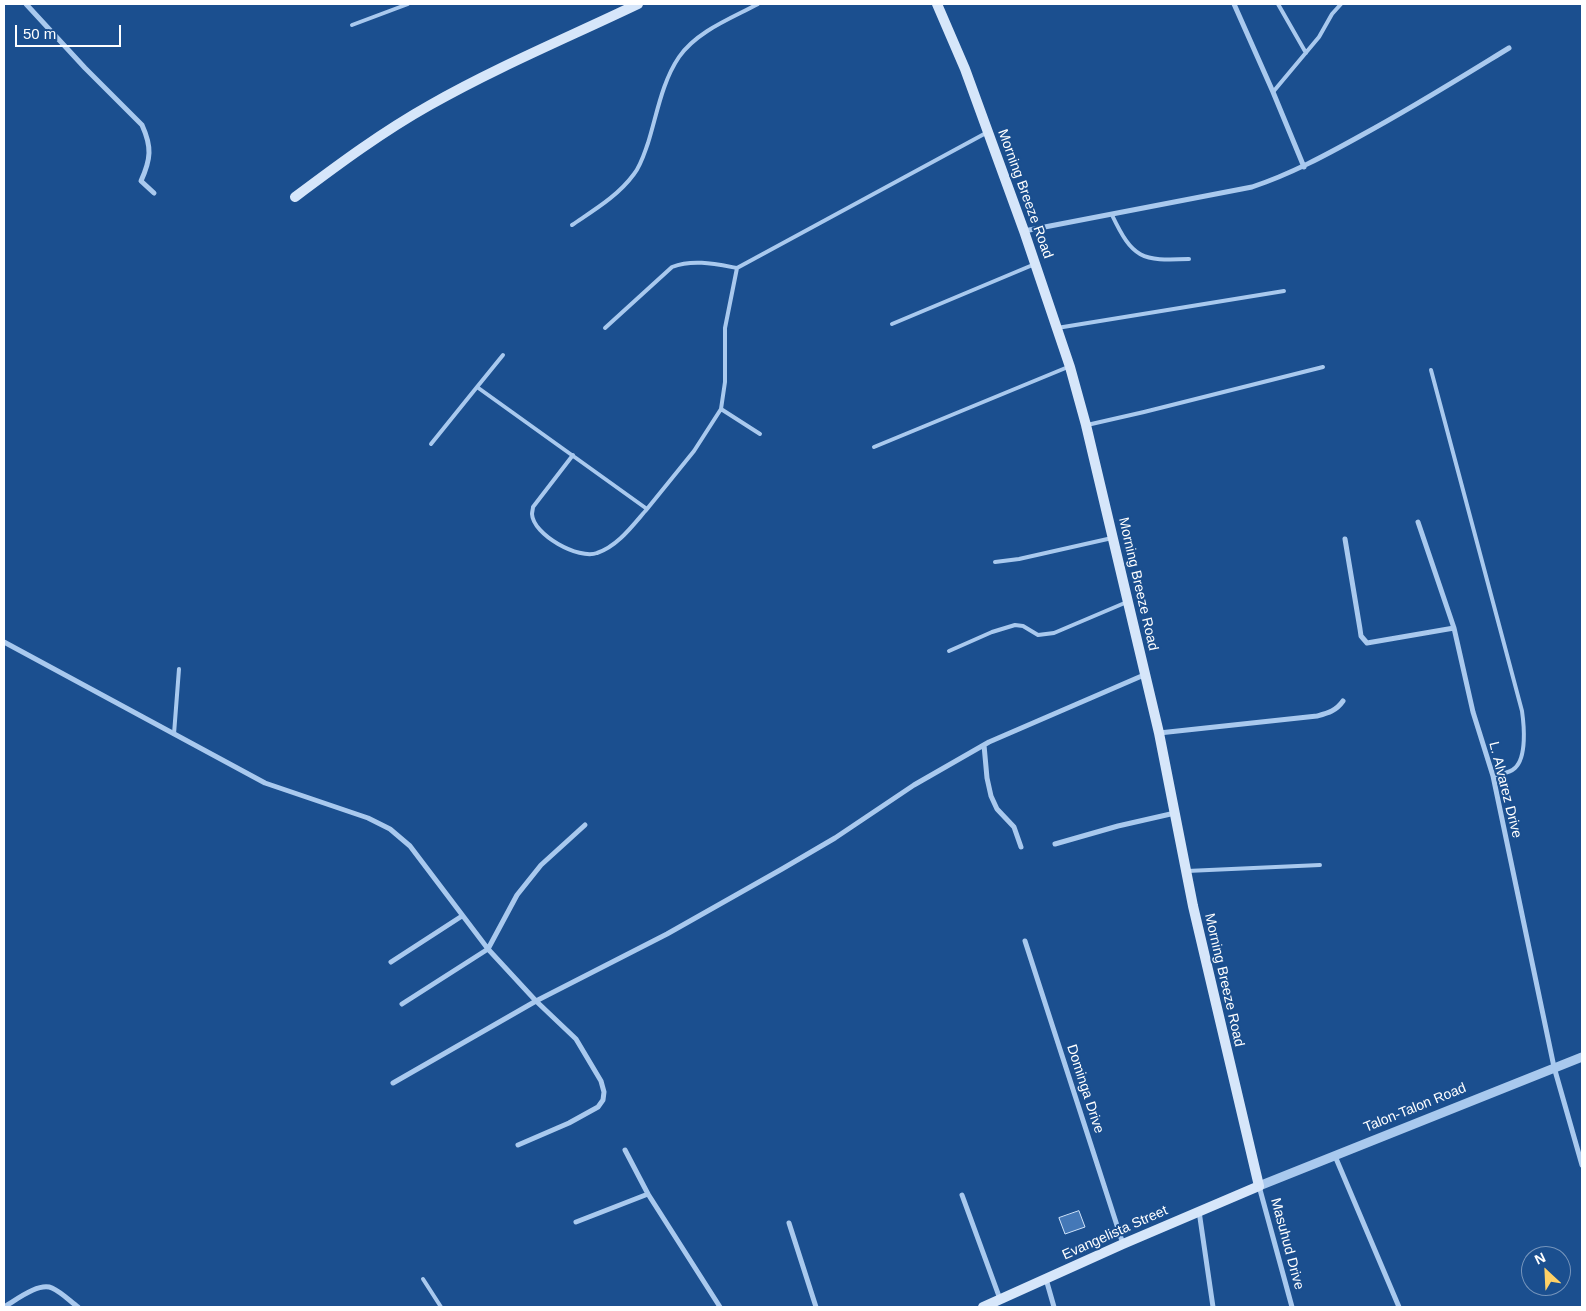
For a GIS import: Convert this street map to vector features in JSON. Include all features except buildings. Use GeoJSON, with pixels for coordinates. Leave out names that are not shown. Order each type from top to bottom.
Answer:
{"type":"FeatureCollection","features":[{"type":"Feature","properties":{"kind":"main road"},"geometry":{"type":"LineString","coordinates":[[295,197],[352,155],[430,106],[493,72],[638,4]]}},
{"type":"Feature","properties":{"kind":"main road","name":"Morning Breeze Road"},"geometry":{"type":"LineString","coordinates":[[937,4],[965,69],[1024,231],[1070,367],[1086,425],[1159,733],[1185,871],[1259,1186]]}},
{"type":"Feature","properties":{"kind":"main road","name":"Evangelista Street"},"geometry":{"type":"LineString","coordinates":[[983,1307],[1259,1186]]}},
{"type":"Feature","properties":{"kind":"street"},"geometry":{"type":"LineString","coordinates":[[26,4],[142,125],[150,150],[149,165],[141,181],[154,194]]}},
{"type":"Feature","properties":{"kind":"street"},"geometry":{"type":"LineString","coordinates":[[1234,4],[1304,167]]}},
{"type":"Feature","properties":{"kind":"street"},"geometry":{"type":"LineString","coordinates":[[1024,231],[1252,187],[1304,167],[1433,95],[1509,48]]}},
{"type":"Feature","properties":{"kind":"street","name":"L. Alvarez Drive"},"geometry":{"type":"LineString","coordinates":[[1418,522],[1454,628],[1472,712],[1493,776],[1554,1067],[1582,1165]]}},
{"type":"Feature","properties":{"kind":"street"},"geometry":{"type":"LineString","coordinates":[[1345,539],[1360,629],[1364,641],[1367,643],[1454,628]]}},
{"type":"Feature","properties":{"kind":"street"},"geometry":{"type":"LineString","coordinates":[[4,642],[265,783],[368,818],[390,829],[410,846],[488,950],[536,1001],[576,1039],[594,1067],[604,1092],[603,1100],[598,1107],[518,1146]]}},
{"type":"Feature","properties":{"kind":"street"},"geometry":{"type":"LineString","coordinates":[[393,1082],[536,1001],[667,934],[782,869],[836,838],[914,785],[984,745],[1144,675]]}},
{"type":"Feature","properties":{"kind":"street"},"geometry":{"type":"LineString","coordinates":[[1159,733],[1317,716],[1333,712],[1343,701]]}},
{"type":"Feature","properties":{"kind":"street"},"geometry":{"type":"LineString","coordinates":[[984,745],[987,778],[992,796],[997,808],[1014,827],[1021,847]]}},
{"type":"Feature","properties":{"kind":"street"},"geometry":{"type":"LineString","coordinates":[[1055,844],[1118,826],[1175,813]]}},
{"type":"Feature","properties":{"kind":"street"},"geometry":{"type":"LineString","coordinates":[[402,1004],[488,950],[517,895],[541,865],[585,825]]}},
{"type":"Feature","properties":{"kind":"street"},"geometry":{"type":"LineString","coordinates":[[391,962],[462,916]]}},
{"type":"Feature","properties":{"kind":"street","name":"Dominga Drive"},"geometry":{"type":"LineString","coordinates":[[1025,941],[1123,1244]]}},
{"type":"Feature","properties":{"kind":"street","name":"Talon-Talon Road"},"geometry":{"type":"LineString","coordinates":[[1259,1186],[1582,1057]]}},
{"type":"Feature","properties":{"kind":"street"},"geometry":{"type":"LineString","coordinates":[[625,1150],[648,1194],[720,1307]]}},
{"type":"Feature","properties":{"kind":"street"},"geometry":{"type":"LineString","coordinates":[[1335,1156],[1399,1307]]}},
{"type":"Feature","properties":{"kind":"street","name":"Masuhud Drive"},"geometry":{"type":"LineString","coordinates":[[1259,1186],[1292,1307]]}},
{"type":"Feature","properties":{"kind":"street"},"geometry":{"type":"LineString","coordinates":[[576,1222],[648,1194]]}},
{"type":"Feature","properties":{"kind":"street"},"geometry":{"type":"LineString","coordinates":[[962,1195],[1000,1300]]}},
{"type":"Feature","properties":{"kind":"street"},"geometry":{"type":"LineString","coordinates":[[1199,1211],[1213,1307]]}},
{"type":"Feature","properties":{"kind":"street"},"geometry":{"type":"LineString","coordinates":[[789,1223],[816,1307]]}},
{"type":"Feature","properties":{"kind":"street"},"geometry":{"type":"LineString","coordinates":[[1046,1279],[1054,1307]]}},
{"type":"Feature","properties":{"kind":"street"},"geometry":{"type":"LineString","coordinates":[[4,1307],[43,1286],[50,1287],[78,1307]]}},
{"type":"Feature","properties":{"kind":"lane"},"geometry":{"type":"LineString","coordinates":[[352,25],[408,4]]}},
{"type":"Feature","properties":{"kind":"lane"},"geometry":{"type":"LineString","coordinates":[[572,225],[623,188],[635,173],[643,158],[668,77],[679,56],[692,43],[713,28],[758,4]]}},
{"type":"Feature","properties":{"kind":"lane"},"geometry":{"type":"LineString","coordinates":[[1278,4],[1306,53]]}},
{"type":"Feature","properties":{"kind":"lane"},"geometry":{"type":"LineString","coordinates":[[1273,92],[1306,53],[1341,4]]}},
{"type":"Feature","properties":{"kind":"lane"},"geometry":{"type":"LineString","coordinates":[[605,328],[672,268],[681,264],[699,263],[737,268],[988,132]]}},
{"type":"Feature","properties":{"kind":"lane"},"geometry":{"type":"LineString","coordinates":[[1112,215],[1126,242],[1141,256],[1164,260],[1189,259]]}},
{"type":"Feature","properties":{"kind":"lane"},"geometry":{"type":"LineString","coordinates":[[892,324],[1035,264]]}},
{"type":"Feature","properties":{"kind":"lane"},"geometry":{"type":"LineString","coordinates":[[573,455],[533,507],[532,516],[536,524],[551,539],[577,553],[596,554],[613,544],[647,509],[694,451],[721,409],[725,382],[725,328],[737,268]]}},
{"type":"Feature","properties":{"kind":"lane"},"geometry":{"type":"LineString","coordinates":[[1057,328],[1284,291]]}},
{"type":"Feature","properties":{"kind":"lane"},"geometry":{"type":"LineString","coordinates":[[431,444],[503,355]]}},
{"type":"Feature","properties":{"kind":"lane"},"geometry":{"type":"LineString","coordinates":[[874,447],[1070,367]]}},
{"type":"Feature","properties":{"kind":"lane"},"geometry":{"type":"LineString","coordinates":[[1086,425],[1323,367]]}},
{"type":"Feature","properties":{"kind":"lane"},"geometry":{"type":"LineString","coordinates":[[1431,370],[1522,711],[1524,739],[1518,764],[1511,771],[1493,776]]}},
{"type":"Feature","properties":{"kind":"lane"},"geometry":{"type":"LineString","coordinates":[[477,387],[647,509]]}},
{"type":"Feature","properties":{"kind":"lane"},"geometry":{"type":"LineString","coordinates":[[721,409],[760,434]]}},
{"type":"Feature","properties":{"kind":"lane"},"geometry":{"type":"LineString","coordinates":[[995,562],[1019,559],[1113,538]]}},
{"type":"Feature","properties":{"kind":"lane"},"geometry":{"type":"LineString","coordinates":[[949,652],[992,632],[1015,625],[1023,626],[1038,635],[1054,633],[1128,602]]}},
{"type":"Feature","properties":{"kind":"lane"},"geometry":{"type":"LineString","coordinates":[[174,734],[179,669]]}},
{"type":"Feature","properties":{"kind":"lane"},"geometry":{"type":"LineString","coordinates":[[1185,871],[1320,865]]}},
{"type":"Feature","properties":{"kind":"lane"},"geometry":{"type":"LineString","coordinates":[[423,1279],[441,1307]]}}]}
